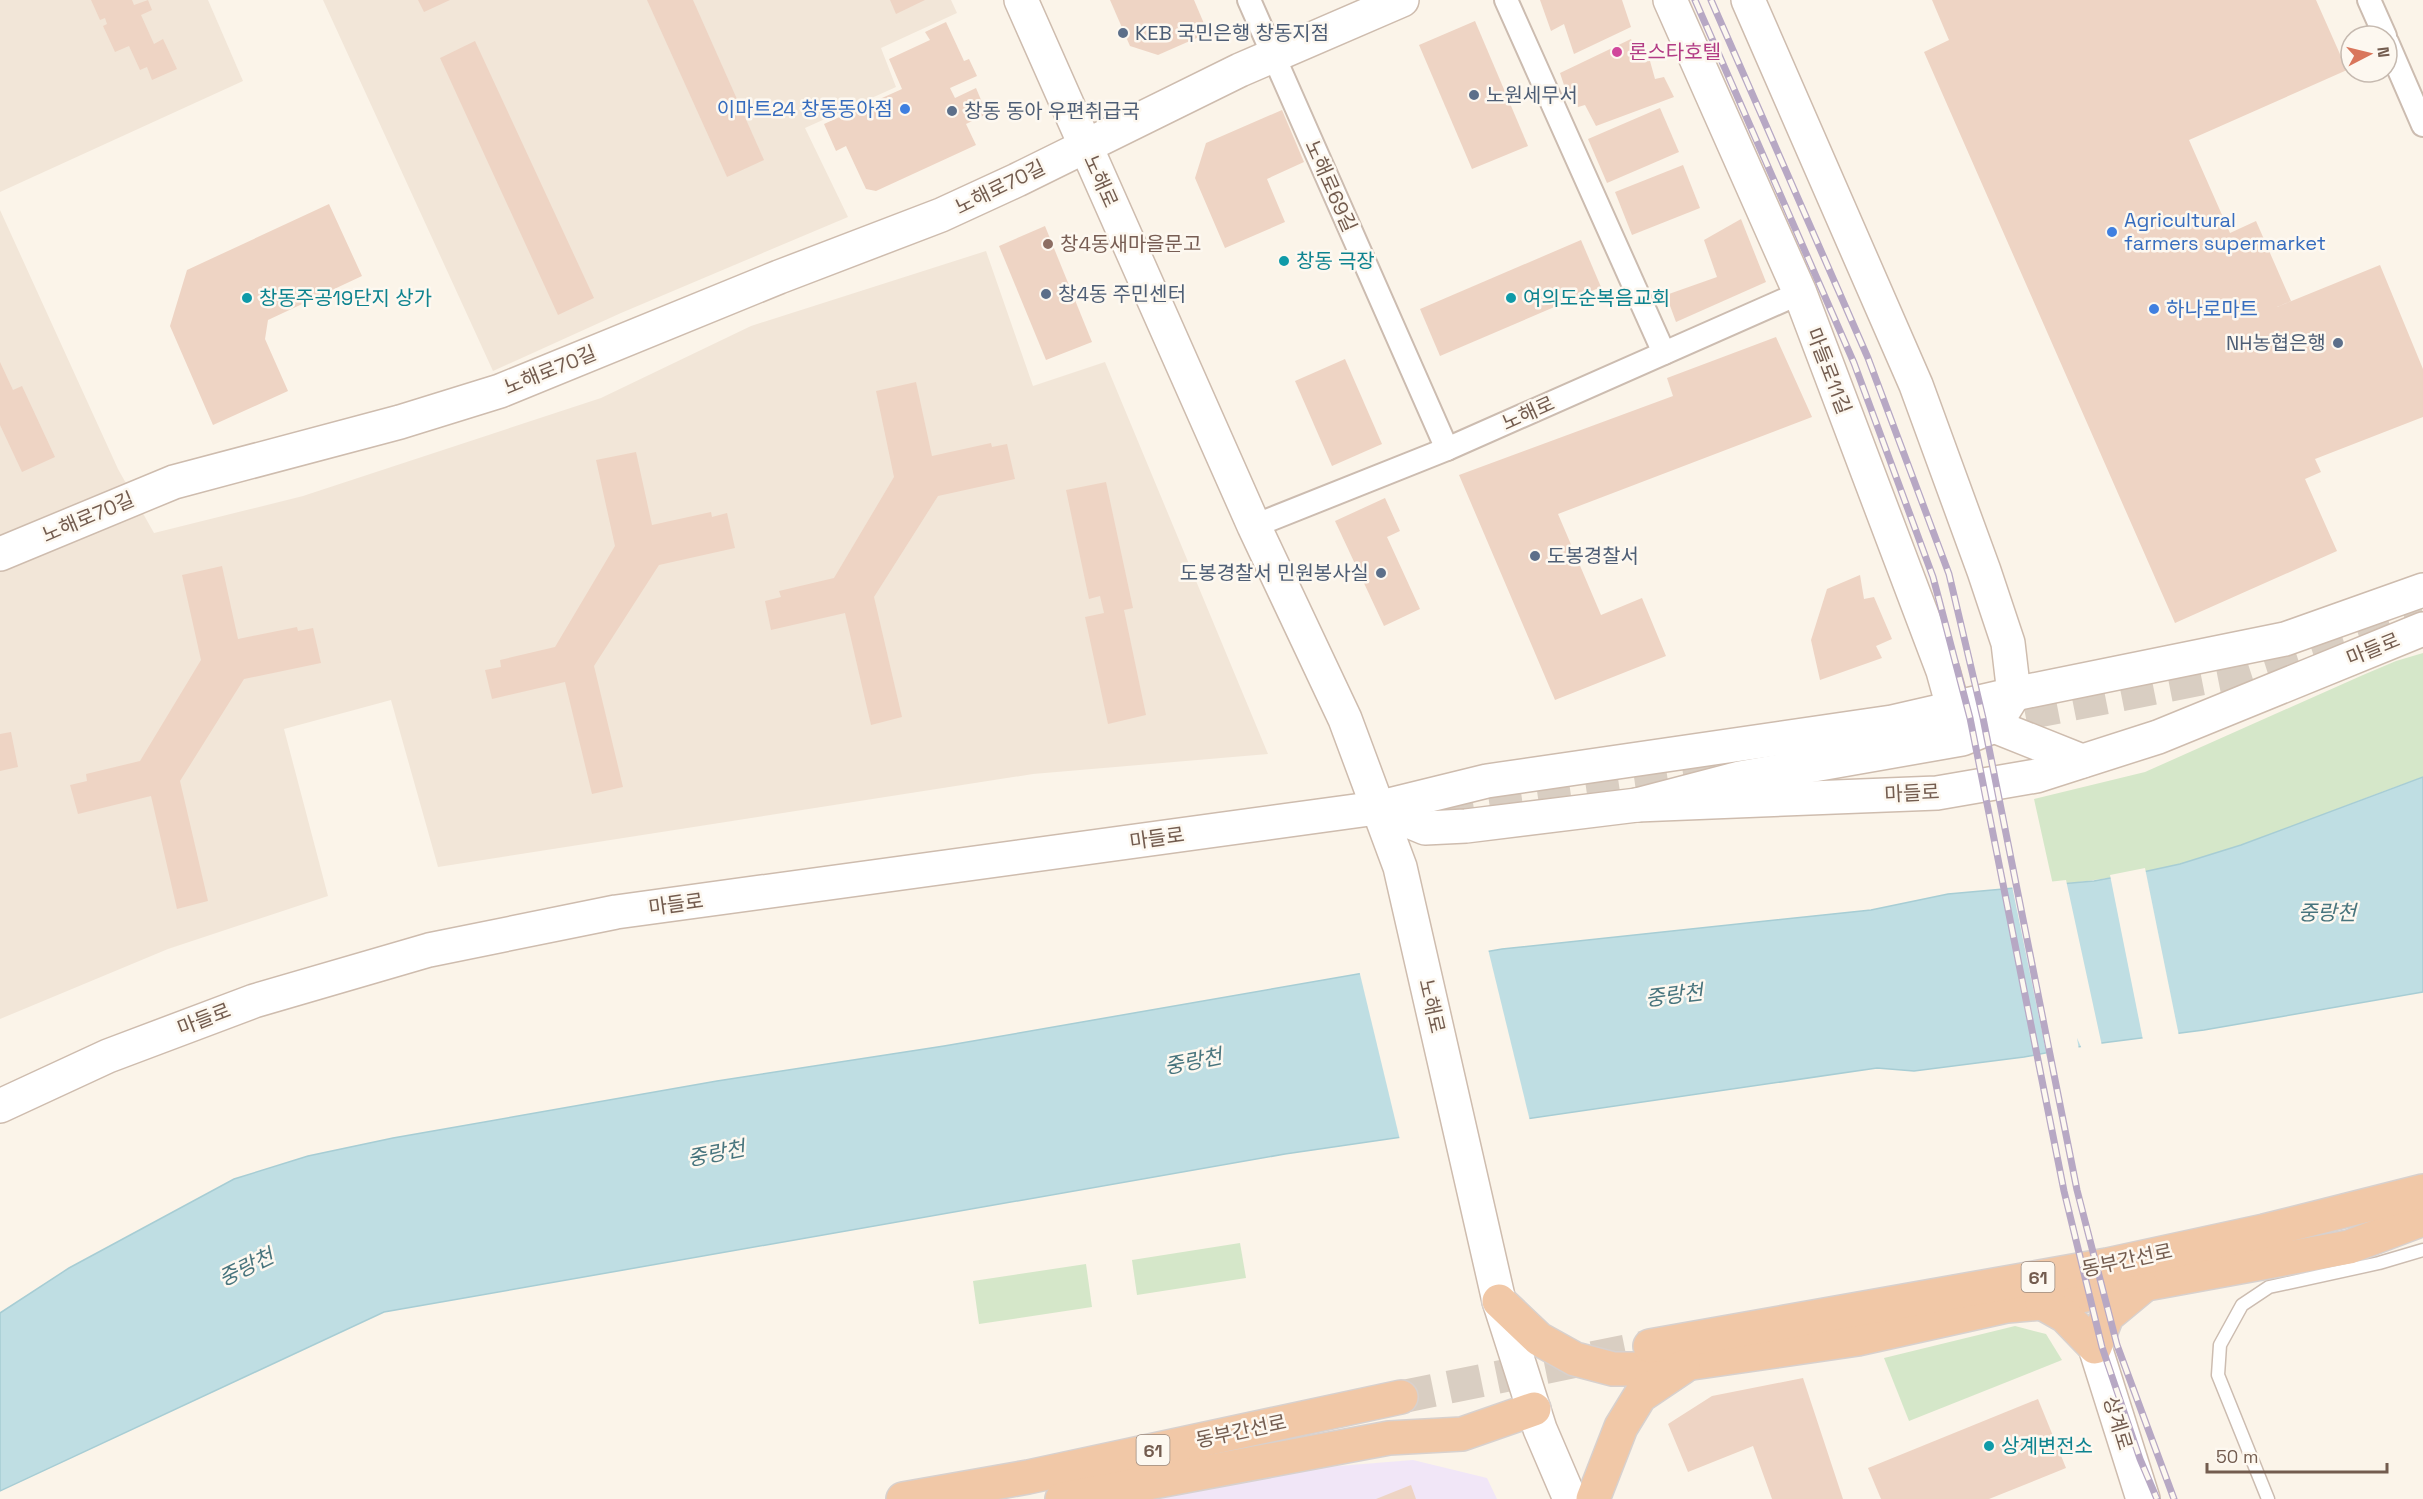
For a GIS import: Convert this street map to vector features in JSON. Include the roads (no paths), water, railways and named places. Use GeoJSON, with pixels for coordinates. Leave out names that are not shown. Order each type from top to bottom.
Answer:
{"type":"FeatureCollection","features":[{"type":"Feature","properties":{"kind":"highway","name":"동부간선로"},"geometry":{"type":"LineString","coordinates":[[1650,1346],[2107,1265],[2264,1231],[2423,1191]]}},
{"type":"Feature","properties":{"kind":"highway"},"geometry":{"type":"LineString","coordinates":[[1499,1301],[1539,1339],[1575,1359],[1613,1369],[1650,1369],[1858,1339],[2007,1306],[2042,1303],[2349,1247],[2423,1219]]}},
{"type":"Feature","properties":{"kind":"highway"},"geometry":{"type":"LineString","coordinates":[[2042,1303],[2065,1316],[2095,1347],[2107,1316],[2146,1284]]}},
{"type":"Feature","properties":{"kind":"highway"},"geometry":{"type":"LineString","coordinates":[[1593,1499],[1621,1427],[1640,1396],[1687,1364]]}},
{"type":"Feature","properties":{"kind":"highway","name":"동부간선로"},"geometry":{"type":"LineString","coordinates":[[903,1499],[1028,1478],[1401,1397]]}},
{"type":"Feature","properties":{"kind":"highway"},"geometry":{"type":"LineString","coordinates":[[1062,1499],[1389,1438],[1462,1434],[1534,1409]]}},
{"type":"Feature","properties":{"kind":"main road","name":"노해로"},"geometry":{"type":"LineString","coordinates":[[1021,0],[1254,526],[1345,719],[1400,867],[1499,1301],[1534,1409],[1570,1499]]}},
{"type":"Feature","properties":{"kind":"main road","name":"마들로11길"},"geometry":{"type":"LineString","coordinates":[[1670,0],[1800,293],[1932,643],[1953,707]]}},
{"type":"Feature","properties":{"kind":"main road"},"geometry":{"type":"LineString","coordinates":[[1637,805],[1740,778],[1962,740],[1994,726],[2014,694],[2008,643],[1916,385],[1748,0]]}},
{"type":"Feature","properties":{"kind":"main road"},"geometry":{"type":"LineString","coordinates":[[1086,145],[1384,4]]}},
{"type":"Feature","properties":{"kind":"main road","name":"노해로70길"},"geometry":{"type":"LineString","coordinates":[[0,554],[174,482],[400,422],[500,391],[779,277],[941,215],[1086,145]]}},
{"type":"Feature","properties":{"kind":"main road","name":"마들로"},"geometry":{"type":"LineString","coordinates":[[0,1106],[108,1056],[254,1001],[429,950],[616,912],[1377,808],[1486,781],[1892,722],[2014,694],[2285,639],[2423,590]]}},
{"type":"Feature","properties":{"kind":"main road","name":"마들로"},"geometry":{"type":"LineString","coordinates":[[1377,808],[1425,828],[1466,826],[1637,805],[1937,793],[2036,776],[2158,737],[2423,629]]}},
{"type":"Feature","properties":{"kind":"main road"},"geometry":{"type":"LineString","coordinates":[[1892,722],[1919,702],[1931,684],[1932,643]]}},
{"type":"Feature","properties":{"kind":"main road"},"geometry":{"type":"LineString","coordinates":[[1953,707],[1994,726],[2082,760]]}},
{"type":"Feature","properties":{"kind":"main road","name":"상계로"},"geometry":{"type":"LineString","coordinates":[[2095,1347],[2137,1495]]}},
{"type":"Feature","properties":{"kind":"street","name":"노해로69길"},"geometry":{"type":"LineString","coordinates":[[1250,0],[1447,448]]}},
{"type":"Feature","properties":{"kind":"street"},"geometry":{"type":"LineString","coordinates":[[1506,0],[1664,353]]}},
{"type":"Feature","properties":{"kind":"street"},"geometry":{"type":"LineString","coordinates":[[2369,0],[2380,24]]}},
{"type":"Feature","properties":{"kind":"street"},"geometry":{"type":"LineString","coordinates":[[2399,70],[2423,126]]}},
{"type":"Feature","properties":{"kind":"street","name":"노해로"},"geometry":{"type":"LineString","coordinates":[[1254,526],[1447,448],[1800,293]]}},
{"type":"Feature","properties":{"kind":"lane"},"geometry":{"type":"LineString","coordinates":[[2268,1499],[2218,1375],[2220,1345],[2242,1305],[2270,1287],[2379,1263],[2423,1250]]}},
{"type":"Feature","properties":{"kind":"water","name":"중랑천"},"geometry":{"type":"Polygon","coordinates":[[[2423,777],[2423,992],[2204,1030],[2094,1044],[2024,1057],[1914,1071],[1877,1068],[1285,1154],[384,1312],[0,1491],[0,1313],[69,1268],[234,1179],[308,1156],[393,1138],[717,1081],[944,1046],[1502,949],[1871,910],[1948,894],[2094,881],[2180,864],[2241,845],[2423,777]]]}},
{"type":"Feature","properties":{"kind":"tunnel"},"geometry":{"type":"LineString","coordinates":[[1977,723],[2247,670],[2423,613]]}},
{"type":"Feature","properties":{"kind":"tunnel"},"geometry":{"type":"LineString","coordinates":[[1440,805],[1778,756]]}},
{"type":"Feature","properties":{"kind":"tunnel"},"geometry":{"type":"LineString","coordinates":[[1401,1397],[1650,1346]]}},
{"type":"Feature","properties":{"kind":"railway"},"geometry":{"type":"LineString","coordinates":[[1695,0],[1854,363],[1933,577],[1970,718],[2064,1191],[2102,1347],[2140,1459],[2157,1499]]}},
{"type":"Feature","properties":{"kind":"railway"},"geometry":{"type":"LineString","coordinates":[[1711,0],[1868,358],[1949,574],[1983,718],[2077,1190],[2117,1345],[2174,1499]]}},
{"type":"Feature","properties":{"kind":"place","name":"KEB 국민은행 창동지점"},"geometry":{"type":"Point","coordinates":[1123,33]}},
{"type":"Feature","properties":{"kind":"place","name":"론스타호텔"},"geometry":{"type":"Point","coordinates":[1617,52]}},
{"type":"Feature","properties":{"kind":"place","name":"노원세무서"},"geometry":{"type":"Point","coordinates":[1474,95]}},
{"type":"Feature","properties":{"kind":"place","name":"이마트24 창동동아점"},"geometry":{"type":"Point","coordinates":[905,109]}},
{"type":"Feature","properties":{"kind":"place","name":"창동 동아 우편취급국"},"geometry":{"type":"Point","coordinates":[952,111]}},
{"type":"Feature","properties":{"kind":"place","name":"Agricultural farmers supermarket"},"geometry":{"type":"Point","coordinates":[2112,232]}},
{"type":"Feature","properties":{"kind":"place","name":"창4동새마을문고"},"geometry":{"type":"Point","coordinates":[1048,244]}},
{"type":"Feature","properties":{"kind":"place","name":"창동 극장"},"geometry":{"type":"Point","coordinates":[1284,261]}},
{"type":"Feature","properties":{"kind":"place","name":"창4동 주민센터"},"geometry":{"type":"Point","coordinates":[1046,294]}},
{"type":"Feature","properties":{"kind":"place","name":"창동주공19단지 상가"},"geometry":{"type":"Point","coordinates":[247,298]}},
{"type":"Feature","properties":{"kind":"place","name":"여의도순복음교회"},"geometry":{"type":"Point","coordinates":[1511,298]}},
{"type":"Feature","properties":{"kind":"place","name":"하나로마트"},"geometry":{"type":"Point","coordinates":[2154,309]}},
{"type":"Feature","properties":{"kind":"place","name":"NH농협은행"},"geometry":{"type":"Point","coordinates":[2338,343]}},
{"type":"Feature","properties":{"kind":"place","name":"도봉경찰서"},"geometry":{"type":"Point","coordinates":[1535,556]}},
{"type":"Feature","properties":{"kind":"place","name":"도봉경찰서 민원봉사실"},"geometry":{"type":"Point","coordinates":[1381,573]}},
{"type":"Feature","properties":{"kind":"place","name":"상계변전소"},"geometry":{"type":"Point","coordinates":[1989,1446]}}]}
